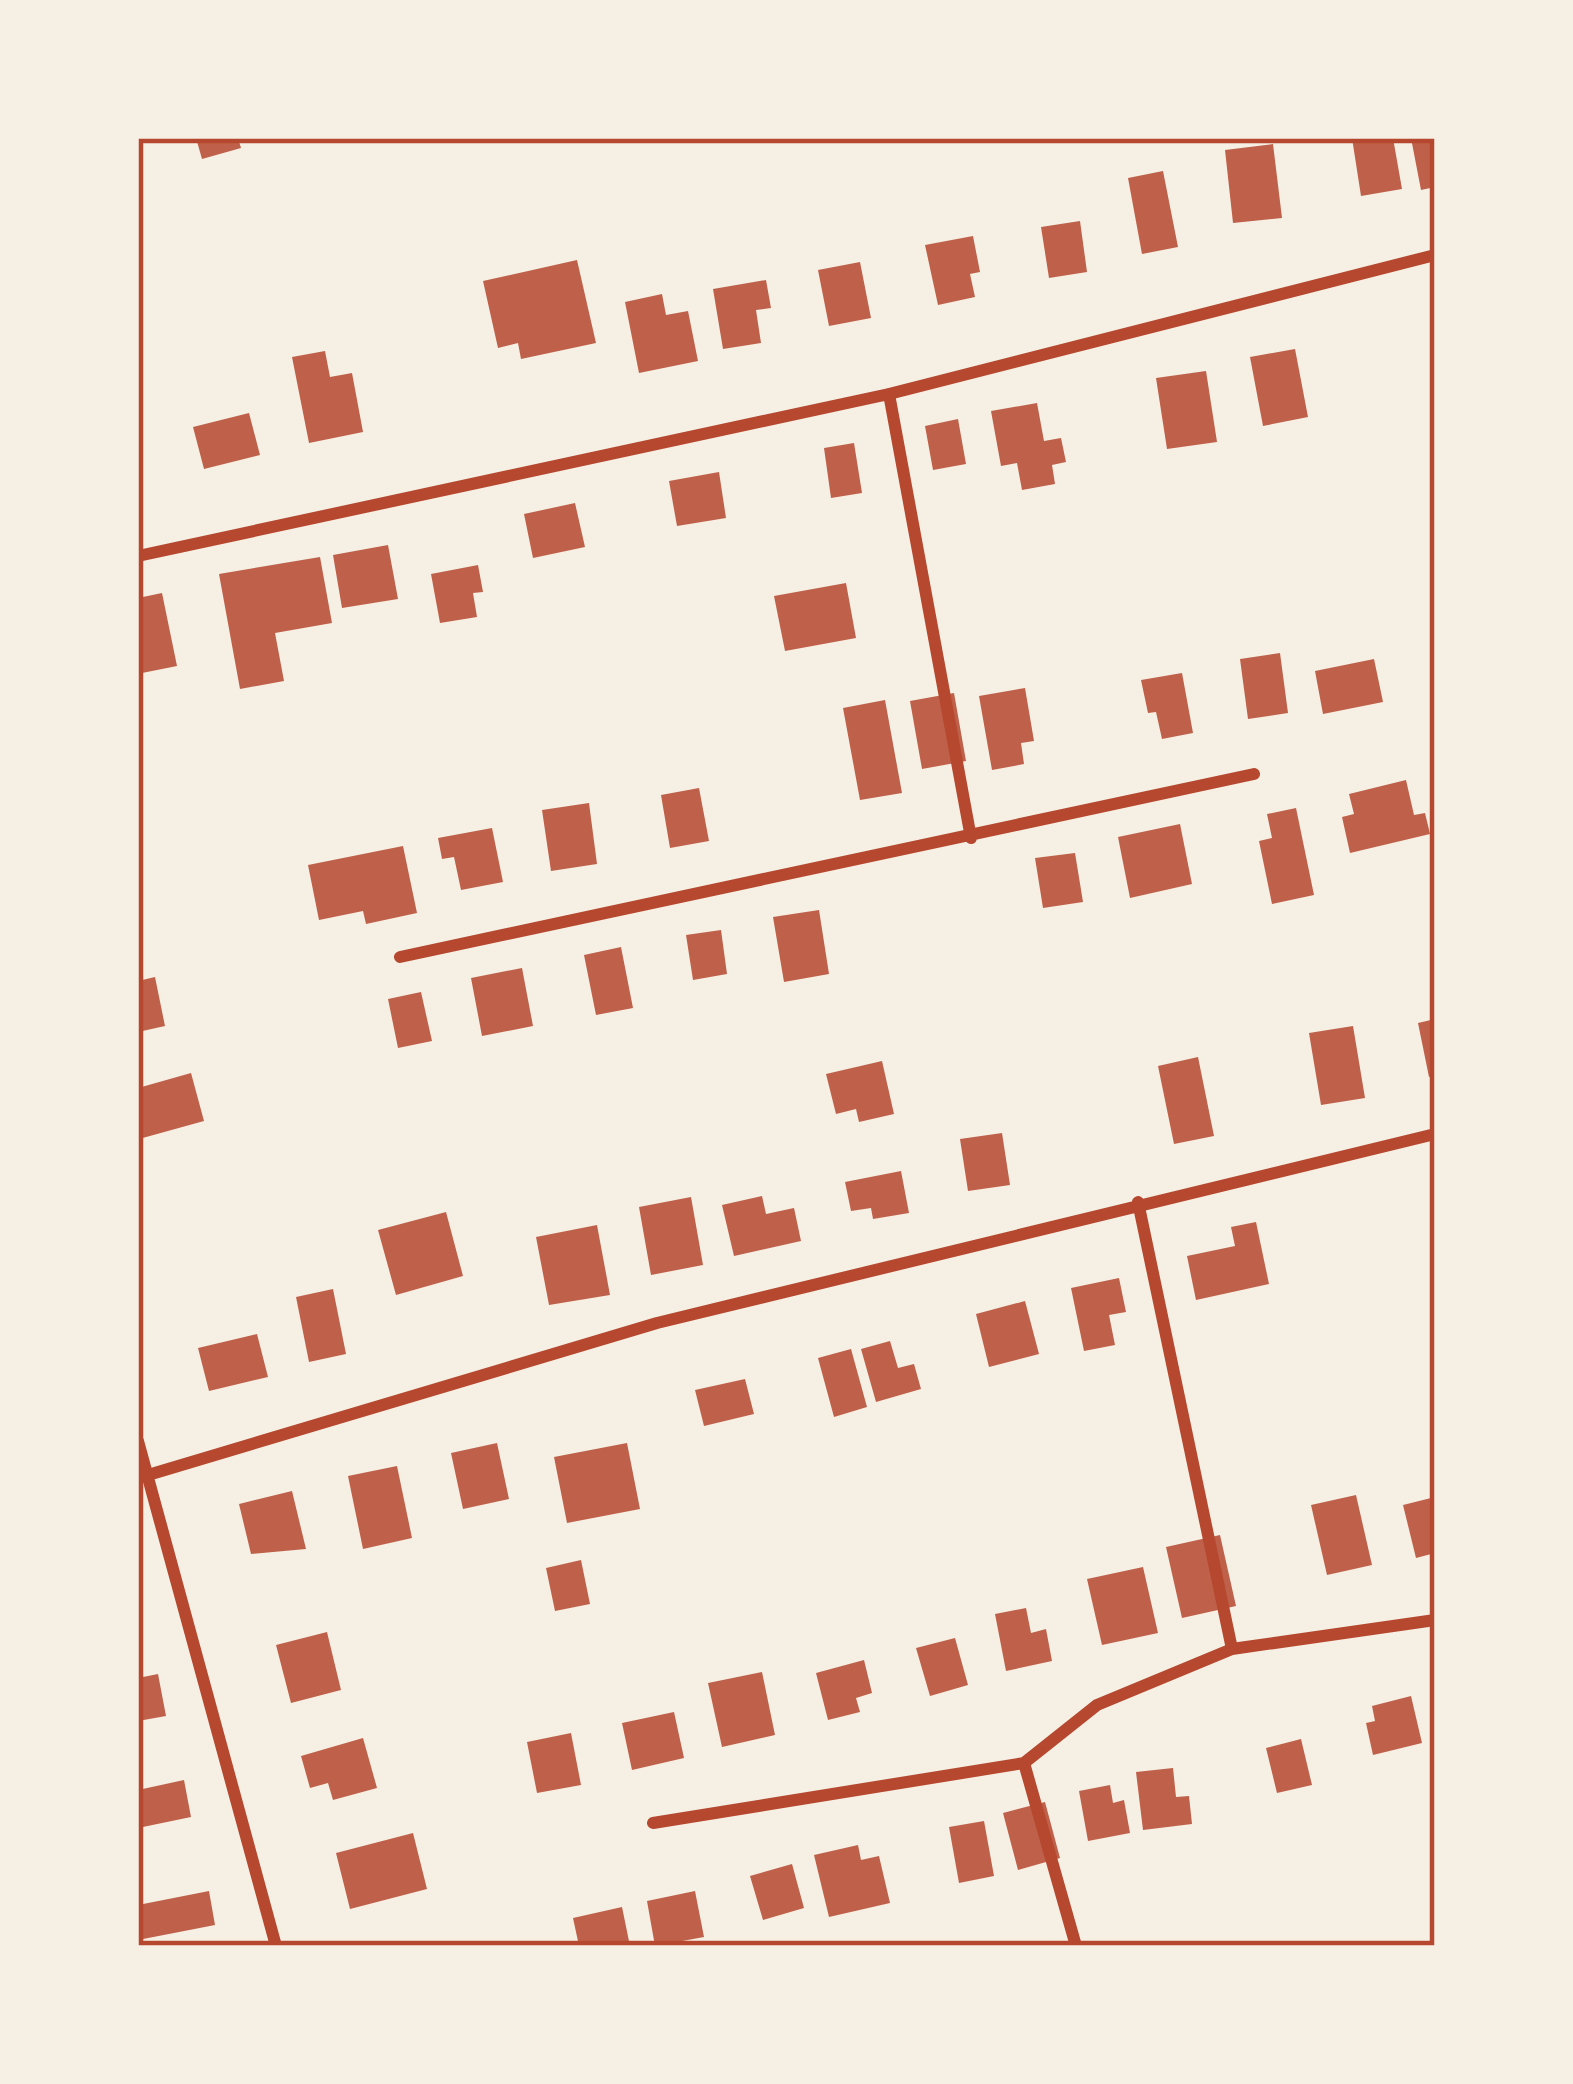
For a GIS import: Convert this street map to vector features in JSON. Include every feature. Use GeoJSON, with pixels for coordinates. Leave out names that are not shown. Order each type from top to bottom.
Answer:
{"type":"FeatureCollection","features":[{"type":"Feature","properties":{"kind":"street"},"geometry":{"type":"LineString","coordinates":[[138,556],[889,394],[1435,255]]}},
{"type":"Feature","properties":{"kind":"street"},"geometry":{"type":"LineString","coordinates":[[889,394],[971,838]]}},
{"type":"Feature","properties":{"kind":"street"},"geometry":{"type":"LineString","coordinates":[[400,956],[971,838],[1254,774]]}},
{"type":"Feature","properties":{"kind":"street"},"geometry":{"type":"LineString","coordinates":[[142,1477],[657,1324],[1138,1202],[1435,1135]]}},
{"type":"Feature","properties":{"kind":"street"},"geometry":{"type":"LineString","coordinates":[[1138,1202],[1232,1649]]}},
{"type":"Feature","properties":{"kind":"street"},"geometry":{"type":"LineString","coordinates":[[138,1441],[142,1477],[276,1946]]}},
{"type":"Feature","properties":{"kind":"street"},"geometry":{"type":"LineString","coordinates":[[653,1822],[1024,1763],[1097,1706],[1232,1649],[1435,1620]]}},
{"type":"Feature","properties":{"kind":"street"},"geometry":{"type":"LineString","coordinates":[[1024,1763],[1076,1946]]}},
{"type":"Feature","properties":{"kind":"building"},"geometry":{"type":"Polygon","coordinates":[[[196,138],[238,138],[241,148],[202,159],[196,138]]]}},
{"type":"Feature","properties":{"kind":"building"},"geometry":{"type":"Polygon","coordinates":[[[1352,138],[1393,138],[1402,189],[1361,196],[1352,138]]]}},
{"type":"Feature","properties":{"kind":"building"},"geometry":{"type":"Polygon","coordinates":[[[1411,138],[1435,138],[1435,187],[1421,190],[1411,138]]]}},
{"type":"Feature","properties":{"kind":"building"},"geometry":{"type":"Polygon","coordinates":[[[1273,144],[1282,218],[1233,223],[1225,150],[1273,144]]]}},
{"type":"Feature","properties":{"kind":"building"},"geometry":{"type":"Polygon","coordinates":[[[1163,171],[1178,247],[1142,254],[1128,178],[1163,171]]]}},
{"type":"Feature","properties":{"kind":"building"},"geometry":{"type":"Polygon","coordinates":[[[1080,221],[1087,272],[1049,278],[1041,227],[1080,221]]]}},
{"type":"Feature","properties":{"kind":"building"},"geometry":{"type":"Polygon","coordinates":[[[973,236],[980,272],[970,274],[975,297],[938,305],[925,245],[973,236]]]}},
{"type":"Feature","properties":{"kind":"building"},"geometry":{"type":"Polygon","coordinates":[[[577,260],[596,343],[521,359],[518,343],[498,348],[483,281],[577,260]]]}},
{"type":"Feature","properties":{"kind":"building"},"geometry":{"type":"Polygon","coordinates":[[[860,262],[871,318],[829,326],[818,270],[860,262]]]}},
{"type":"Feature","properties":{"kind":"building"},"geometry":{"type":"Polygon","coordinates":[[[766,280],[771,308],[756,310],[761,343],[723,349],[713,289],[766,280]]]}},
{"type":"Feature","properties":{"kind":"building"},"geometry":{"type":"Polygon","coordinates":[[[662,294],[666,315],[688,311],[698,361],[639,373],[625,302],[662,294]]]}},
{"type":"Feature","properties":{"kind":"building"},"geometry":{"type":"Polygon","coordinates":[[[1295,349],[1308,417],[1263,426],[1250,357],[1295,349]]]}},
{"type":"Feature","properties":{"kind":"building"},"geometry":{"type":"Polygon","coordinates":[[[325,351],[330,377],[352,373],[363,432],[309,443],[292,357],[325,351]]]}},
{"type":"Feature","properties":{"kind":"building"},"geometry":{"type":"Polygon","coordinates":[[[1206,371],[1217,442],[1167,449],[1156,378],[1206,371]]]}},
{"type":"Feature","properties":{"kind":"building"},"geometry":{"type":"Polygon","coordinates":[[[1037,403],[1044,441],[1061,438],[1066,462],[1052,465],[1055,484],[1022,490],[1017,463],[1001,466],[991,411],[1037,403]]]}},
{"type":"Feature","properties":{"kind":"building"},"geometry":{"type":"Polygon","coordinates":[[[249,413],[260,455],[204,469],[193,427],[249,413]]]}},
{"type":"Feature","properties":{"kind":"building"},"geometry":{"type":"Polygon","coordinates":[[[958,419],[966,464],[933,470],[925,426],[958,419]]]}},
{"type":"Feature","properties":{"kind":"building"},"geometry":{"type":"Polygon","coordinates":[[[854,443],[862,493],[831,498],[824,448],[854,443]]]}},
{"type":"Feature","properties":{"kind":"building"},"geometry":{"type":"Polygon","coordinates":[[[719,472],[726,518],[677,526],[669,481],[719,472]]]}},
{"type":"Feature","properties":{"kind":"building"},"geometry":{"type":"Polygon","coordinates":[[[575,503],[585,547],[533,558],[524,514],[575,503]]]}},
{"type":"Feature","properties":{"kind":"building"},"geometry":{"type":"Polygon","coordinates":[[[388,545],[398,599],[342,608],[333,555],[388,545]]]}},
{"type":"Feature","properties":{"kind":"building"},"geometry":{"type":"Polygon","coordinates":[[[320,557],[332,623],[275,633],[284,681],[240,689],[219,574],[320,557]]]}},
{"type":"Feature","properties":{"kind":"building"},"geometry":{"type":"Polygon","coordinates":[[[478,565],[483,592],[473,593],[477,617],[440,623],[431,574],[478,565]]]}},
{"type":"Feature","properties":{"kind":"building"},"geometry":{"type":"Polygon","coordinates":[[[846,583],[856,638],[785,651],[774,596],[846,583]]]}},
{"type":"Feature","properties":{"kind":"building"},"geometry":{"type":"Polygon","coordinates":[[[162,593],[177,666],[142,673],[138,598],[162,593]]]}},
{"type":"Feature","properties":{"kind":"building"},"geometry":{"type":"Polygon","coordinates":[[[1280,653],[1288,713],[1248,719],[1240,659],[1280,653]]]}},
{"type":"Feature","properties":{"kind":"building"},"geometry":{"type":"Polygon","coordinates":[[[1374,659],[1383,702],[1323,714],[1315,671],[1374,659]]]}},
{"type":"Feature","properties":{"kind":"building"},"geometry":{"type":"Polygon","coordinates":[[[1182,673],[1193,733],[1162,739],[1156,712],[1148,713],[1141,680],[1182,673]]]}},
{"type":"Feature","properties":{"kind":"building"},"geometry":{"type":"Polygon","coordinates":[[[1025,688],[1034,741],[1021,743],[1024,764],[992,770],[979,696],[1025,688]]]}},
{"type":"Feature","properties":{"kind":"building"},"geometry":{"type":"Polygon","coordinates":[[[954,693],[966,761],[922,769],[910,701],[954,693]]]}},
{"type":"Feature","properties":{"kind":"building"},"geometry":{"type":"Polygon","coordinates":[[[885,700],[902,793],[860,800],[843,708],[885,700]]]}},
{"type":"Feature","properties":{"kind":"building"},"geometry":{"type":"Polygon","coordinates":[[[1406,780],[1414,815],[1425,813],[1430,834],[1350,853],[1342,817],[1354,814],[1349,794],[1406,780]]]}},
{"type":"Feature","properties":{"kind":"building"},"geometry":{"type":"Polygon","coordinates":[[[699,788],[709,841],[670,848],[661,795],[699,788]]]}},
{"type":"Feature","properties":{"kind":"building"},"geometry":{"type":"Polygon","coordinates":[[[589,803],[597,864],[551,871],[542,810],[589,803]]]}},
{"type":"Feature","properties":{"kind":"building"},"geometry":{"type":"Polygon","coordinates":[[[1296,808],[1314,895],[1272,904],[1259,841],[1272,838],[1267,814],[1296,808]]]}},
{"type":"Feature","properties":{"kind":"building"},"geometry":{"type":"Polygon","coordinates":[[[1180,824],[1192,884],[1130,898],[1118,837],[1180,824]]]}},
{"type":"Feature","properties":{"kind":"building"},"geometry":{"type":"Polygon","coordinates":[[[492,828],[503,882],[461,890],[454,857],[442,859],[438,838],[492,828]]]}},
{"type":"Feature","properties":{"kind":"building"},"geometry":{"type":"Polygon","coordinates":[[[403,846],[417,913],[366,924],[363,911],[319,920],[308,865],[403,846]]]}},
{"type":"Feature","properties":{"kind":"building"},"geometry":{"type":"Polygon","coordinates":[[[1075,853],[1083,902],[1043,908],[1035,858],[1075,853]]]}},
{"type":"Feature","properties":{"kind":"building"},"geometry":{"type":"Polygon","coordinates":[[[819,910],[829,974],[784,982],[773,917],[819,910]]]}},
{"type":"Feature","properties":{"kind":"building"},"geometry":{"type":"Polygon","coordinates":[[[721,930],[727,974],[693,980],[686,935],[721,930]]]}},
{"type":"Feature","properties":{"kind":"building"},"geometry":{"type":"Polygon","coordinates":[[[621,947],[633,1008],[596,1015],[584,955],[621,947]]]}},
{"type":"Feature","properties":{"kind":"building"},"geometry":{"type":"Polygon","coordinates":[[[522,968],[533,1026],[482,1036],[471,978],[522,968]]]}},
{"type":"Feature","properties":{"kind":"building"},"geometry":{"type":"Polygon","coordinates":[[[155,977],[165,1026],[138,1032],[138,981],[155,977]]]}},
{"type":"Feature","properties":{"kind":"building"},"geometry":{"type":"Polygon","coordinates":[[[421,992],[432,1041],[398,1048],[388,999],[421,992]]]}},
{"type":"Feature","properties":{"kind":"building"},"geometry":{"type":"Polygon","coordinates":[[[1435,1019],[1435,1076],[1429,1077],[1418,1023],[1435,1019]]]}},
{"type":"Feature","properties":{"kind":"building"},"geometry":{"type":"Polygon","coordinates":[[[1353,1026],[1365,1098],[1321,1105],[1309,1033],[1353,1026]]]}},
{"type":"Feature","properties":{"kind":"building"},"geometry":{"type":"Polygon","coordinates":[[[1198,1057],[1214,1136],[1174,1144],[1158,1066],[1198,1057]]]}},
{"type":"Feature","properties":{"kind":"building"},"geometry":{"type":"Polygon","coordinates":[[[882,1061],[894,1114],[859,1122],[856,1109],[836,1114],[826,1074],[882,1061]]]}},
{"type":"Feature","properties":{"kind":"building"},"geometry":{"type":"Polygon","coordinates":[[[191,1073],[204,1121],[139,1139],[138,1088],[191,1073]]]}},
{"type":"Feature","properties":{"kind":"building"},"geometry":{"type":"Polygon","coordinates":[[[1002,1133],[1010,1185],[968,1191],[960,1139],[1002,1133]]]}},
{"type":"Feature","properties":{"kind":"building"},"geometry":{"type":"Polygon","coordinates":[[[901,1171],[909,1213],[873,1219],[871,1208],[851,1211],[845,1182],[901,1171]]]}},
{"type":"Feature","properties":{"kind":"building"},"geometry":{"type":"Polygon","coordinates":[[[762,1196],[766,1214],[794,1208],[801,1241],[734,1256],[722,1205],[762,1196]]]}},
{"type":"Feature","properties":{"kind":"building"},"geometry":{"type":"Polygon","coordinates":[[[691,1197],[703,1265],[651,1275],[639,1207],[691,1197]]]}},
{"type":"Feature","properties":{"kind":"building"},"geometry":{"type":"Polygon","coordinates":[[[446,1212],[463,1276],[396,1295],[378,1230],[446,1212]]]}},
{"type":"Feature","properties":{"kind":"building"},"geometry":{"type":"Polygon","coordinates":[[[1256,1222],[1269,1284],[1196,1300],[1187,1256],[1235,1246],[1231,1227],[1256,1222]]]}},
{"type":"Feature","properties":{"kind":"building"},"geometry":{"type":"Polygon","coordinates":[[[597,1225],[610,1295],[549,1305],[536,1237],[597,1225]]]}},
{"type":"Feature","properties":{"kind":"building"},"geometry":{"type":"Polygon","coordinates":[[[1119,1278],[1126,1312],[1109,1315],[1115,1345],[1084,1351],[1071,1288],[1119,1278]]]}},
{"type":"Feature","properties":{"kind":"building"},"geometry":{"type":"Polygon","coordinates":[[[333,1289],[346,1354],[309,1362],[296,1297],[333,1289]]]}},
{"type":"Feature","properties":{"kind":"building"},"geometry":{"type":"Polygon","coordinates":[[[1025,1301],[1039,1354],[989,1367],[976,1314],[1025,1301]]]}},
{"type":"Feature","properties":{"kind":"building"},"geometry":{"type":"Polygon","coordinates":[[[257,1334],[268,1377],[209,1391],[198,1348],[257,1334]]]}},
{"type":"Feature","properties":{"kind":"building"},"geometry":{"type":"Polygon","coordinates":[[[890,1341],[898,1368],[914,1364],[921,1389],[876,1402],[861,1349],[890,1341]]]}},
{"type":"Feature","properties":{"kind":"building"},"geometry":{"type":"Polygon","coordinates":[[[851,1349],[867,1407],[834,1417],[818,1358],[851,1349]]]}},
{"type":"Feature","properties":{"kind":"building"},"geometry":{"type":"Polygon","coordinates":[[[745,1379],[754,1414],[704,1426],[695,1390],[745,1379]]]}},
{"type":"Feature","properties":{"kind":"building"},"geometry":{"type":"Polygon","coordinates":[[[497,1443],[509,1499],[463,1509],[451,1453],[497,1443]]]}},
{"type":"Feature","properties":{"kind":"building"},"geometry":{"type":"Polygon","coordinates":[[[627,1443],[640,1509],[567,1523],[554,1457],[627,1443]]]}},
{"type":"Feature","properties":{"kind":"building"},"geometry":{"type":"Polygon","coordinates":[[[397,1466],[412,1538],[363,1549],[348,1476],[397,1466]]]}},
{"type":"Feature","properties":{"kind":"building"},"geometry":{"type":"Polygon","coordinates":[[[292,1491],[306,1549],[251,1554],[239,1504],[292,1491]]]}},
{"type":"Feature","properties":{"kind":"building"},"geometry":{"type":"Polygon","coordinates":[[[1356,1495],[1372,1565],[1327,1575],[1311,1505],[1356,1495]]]}},
{"type":"Feature","properties":{"kind":"building"},"geometry":{"type":"Polygon","coordinates":[[[1435,1497],[1435,1553],[1416,1558],[1403,1505],[1435,1497]]]}},
{"type":"Feature","properties":{"kind":"building"},"geometry":{"type":"Polygon","coordinates":[[[1220,1535],[1236,1606],[1182,1618],[1166,1547],[1220,1535]]]}},
{"type":"Feature","properties":{"kind":"building"},"geometry":{"type":"Polygon","coordinates":[[[581,1560],[590,1604],[555,1611],[546,1568],[581,1560]]]}},
{"type":"Feature","properties":{"kind":"building"},"geometry":{"type":"Polygon","coordinates":[[[1143,1567],[1158,1633],[1102,1645],[1087,1579],[1143,1567]]]}},
{"type":"Feature","properties":{"kind":"building"},"geometry":{"type":"Polygon","coordinates":[[[1026,1608],[1031,1633],[1046,1629],[1052,1661],[1006,1671],[995,1614],[1026,1608]]]}},
{"type":"Feature","properties":{"kind":"building"},"geometry":{"type":"Polygon","coordinates":[[[327,1632],[341,1690],[291,1703],[276,1645],[327,1632]]]}},
{"type":"Feature","properties":{"kind":"building"},"geometry":{"type":"Polygon","coordinates":[[[955,1638],[968,1685],[930,1696],[916,1648],[955,1638]]]}},
{"type":"Feature","properties":{"kind":"building"},"geometry":{"type":"Polygon","coordinates":[[[864,1660],[872,1693],[856,1698],[860,1712],[828,1720],[816,1673],[864,1660]]]}},
{"type":"Feature","properties":{"kind":"building"},"geometry":{"type":"Polygon","coordinates":[[[762,1672],[775,1735],[722,1747],[708,1683],[762,1672]]]}},
{"type":"Feature","properties":{"kind":"building"},"geometry":{"type":"Polygon","coordinates":[[[158,1674],[166,1716],[138,1721],[138,1678],[158,1674]]]}},
{"type":"Feature","properties":{"kind":"building"},"geometry":{"type":"Polygon","coordinates":[[[1411,1696],[1422,1743],[1373,1755],[1366,1723],[1375,1721],[1372,1706],[1411,1696]]]}},
{"type":"Feature","properties":{"kind":"building"},"geometry":{"type":"Polygon","coordinates":[[[674,1712],[684,1758],[632,1770],[622,1723],[674,1712]]]}},
{"type":"Feature","properties":{"kind":"building"},"geometry":{"type":"Polygon","coordinates":[[[571,1733],[581,1785],[537,1793],[527,1742],[571,1733]]]}},
{"type":"Feature","properties":{"kind":"building"},"geometry":{"type":"Polygon","coordinates":[[[363,1738],[377,1788],[333,1800],[328,1783],[310,1788],[301,1756],[363,1738]]]}},
{"type":"Feature","properties":{"kind":"building"},"geometry":{"type":"Polygon","coordinates":[[[1301,1739],[1312,1785],[1277,1793],[1266,1748],[1301,1739]]]}},
{"type":"Feature","properties":{"kind":"building"},"geometry":{"type":"Polygon","coordinates":[[[1173,1768],[1176,1797],[1189,1796],[1192,1824],[1143,1830],[1136,1772],[1173,1768]]]}},
{"type":"Feature","properties":{"kind":"building"},"geometry":{"type":"Polygon","coordinates":[[[184,1780],[191,1817],[138,1828],[138,1790],[184,1780]]]}},
{"type":"Feature","properties":{"kind":"building"},"geometry":{"type":"Polygon","coordinates":[[[1110,1785],[1113,1803],[1124,1800],[1130,1833],[1088,1841],[1079,1791],[1110,1785]]]}},
{"type":"Feature","properties":{"kind":"building"},"geometry":{"type":"Polygon","coordinates":[[[1045,1802],[1060,1858],[1018,1870],[1003,1813],[1045,1802]]]}},
{"type":"Feature","properties":{"kind":"building"},"geometry":{"type":"Polygon","coordinates":[[[984,1821],[994,1876],[959,1883],[949,1827],[984,1821]]]}},
{"type":"Feature","properties":{"kind":"building"},"geometry":{"type":"Polygon","coordinates":[[[413,1833],[427,1889],[350,1909],[336,1853],[413,1833]]]}},
{"type":"Feature","properties":{"kind":"building"},"geometry":{"type":"Polygon","coordinates":[[[858,1845],[861,1860],[879,1856],[890,1903],[829,1917],[814,1855],[858,1845]]]}},
{"type":"Feature","properties":{"kind":"building"},"geometry":{"type":"Polygon","coordinates":[[[792,1864],[804,1908],[763,1920],[750,1876],[792,1864]]]}},
{"type":"Feature","properties":{"kind":"building"},"geometry":{"type":"Polygon","coordinates":[[[209,1891],[215,1925],[138,1940],[138,1905],[209,1891]]]}},
{"type":"Feature","properties":{"kind":"building"},"geometry":{"type":"Polygon","coordinates":[[[695,1891],[704,1937],[655,1946],[647,1901],[695,1891]]]}},
{"type":"Feature","properties":{"kind":"building"},"geometry":{"type":"Polygon","coordinates":[[[622,1907],[630,1946],[579,1946],[573,1918],[622,1907]]]}}]}
